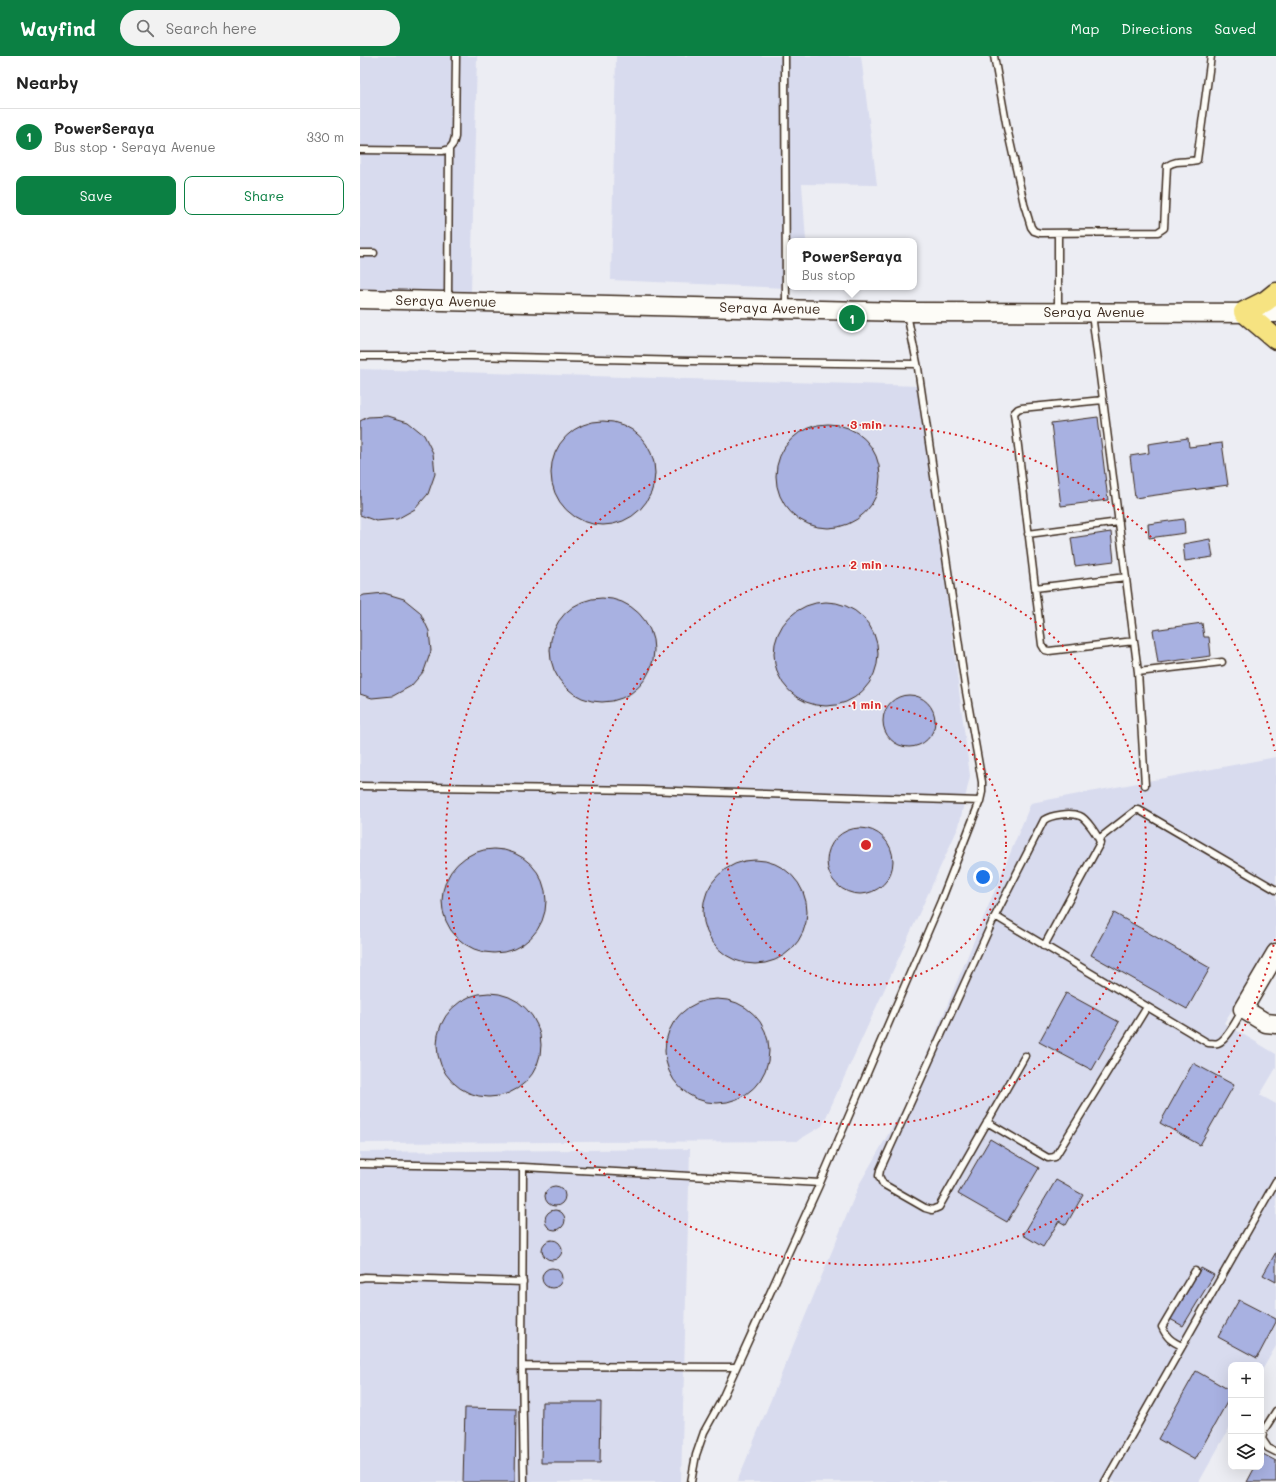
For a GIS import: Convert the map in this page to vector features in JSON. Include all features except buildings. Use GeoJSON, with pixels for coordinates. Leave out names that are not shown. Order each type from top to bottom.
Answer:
{"type":"FeatureCollection","features":[{"type":"Feature","properties":{"kind":"main road"},"geometry":{"type":"LineString","coordinates":[[1276,293],[1266,301],[1244,312],[1276,339]]}},
{"type":"Feature","properties":{"kind":"street","name":"Seraya Avenue"},"geometry":{"type":"LineString","coordinates":[[360,299],[906,312],[1276,313]]}},
{"type":"Feature","properties":{"kind":"street"},"geometry":{"type":"LineString","coordinates":[[1276,953],[1243,1009],[1266,1023],[1276,1024]]}},
{"type":"Feature","properties":{"kind":"lane"},"geometry":{"type":"LineString","coordinates":[[360,150],[436,152],[449,148],[453,144],[455,137],[456,56]]}},
{"type":"Feature","properties":{"kind":"lane"},"geometry":{"type":"LineString","coordinates":[[785,56],[786,309]]}},
{"type":"Feature","properties":{"kind":"lane"},"geometry":{"type":"LineString","coordinates":[[994,56],[1007,128],[1024,204],[1031,227],[1037,232],[1158,232],[1164,228],[1167,166],[1175,161],[1190,162],[1196,160],[1211,56]]}},
{"type":"Feature","properties":{"kind":"lane"},"geometry":{"type":"LineString","coordinates":[[448,301],[449,148]]}},
{"type":"Feature","properties":{"kind":"lane"},"geometry":{"type":"LineString","coordinates":[[1058,232],[1058,312]]}},
{"type":"Feature","properties":{"kind":"lane"},"geometry":{"type":"LineString","coordinates":[[360,253],[374,253]]}},
{"type":"Feature","properties":{"kind":"lane"},"geometry":{"type":"LineString","coordinates":[[691,1482],[696,1455],[704,1432],[736,1367],[820,1183],[941,901],[980,801],[982,792],[982,782],[964,686],[917,364],[906,312]]}},
{"type":"Feature","properties":{"kind":"lane"},"geometry":{"type":"LineString","coordinates":[[1092,312],[1138,672],[1145,785]]}},
{"type":"Feature","properties":{"kind":"lane"},"geometry":{"type":"LineString","coordinates":[[360,356],[471,356],[917,364]]}},
{"type":"Feature","properties":{"kind":"lane"},"geometry":{"type":"LineString","coordinates":[[1103,400],[1021,408],[1014,413],[1042,646],[1045,650],[1134,641]]}},
{"type":"Feature","properties":{"kind":"lane"},"geometry":{"type":"LineString","coordinates":[[1028,534],[1119,522]]}},
{"type":"Feature","properties":{"kind":"lane"},"geometry":{"type":"LineString","coordinates":[[1035,588],[1126,577]]}},
{"type":"Feature","properties":{"kind":"lane"},"geometry":{"type":"LineString","coordinates":[[1138,672],[1222,662]]}},
{"type":"Feature","properties":{"kind":"lane"},"geometry":{"type":"LineString","coordinates":[[360,786],[636,790],[980,801]]}},
{"type":"Feature","properties":{"kind":"lane"},"geometry":{"type":"LineString","coordinates":[[1100,838],[1135,811],[1139,810],[1276,890]]}},
{"type":"Feature","properties":{"kind":"lane"},"geometry":{"type":"LineString","coordinates":[[1025,1056],[941,1204],[936,1209],[932,1210],[925,1208],[886,1187],[881,1180],[880,1170],[995,916],[1044,820],[1053,815],[1078,815],[1083,817],[1100,838],[1099,847],[1044,946]]}},
{"type":"Feature","properties":{"kind":"lane"},"geometry":{"type":"LineString","coordinates":[[995,916],[1208,1043],[1219,1043],[1224,1039],[1243,1009]]}},
{"type":"Feature","properties":{"kind":"lane"},"geometry":{"type":"LineString","coordinates":[[987,1122],[1048,1158],[1055,1156],[1146,1007]]}},
{"type":"Feature","properties":{"kind":"lane"},"geometry":{"type":"LineString","coordinates":[[360,1164],[523,1167],[820,1183]]}},
{"type":"Feature","properties":{"kind":"lane"},"geometry":{"type":"LineString","coordinates":[[523,1167],[522,1366],[524,1482]]}},
{"type":"Feature","properties":{"kind":"lane"},"geometry":{"type":"LineString","coordinates":[[1105,1482],[1276,1181]]}},
{"type":"Feature","properties":{"kind":"lane"},"geometry":{"type":"LineString","coordinates":[[1182,1346],[1170,1341],[1162,1327],[1194,1271]]}},
{"type":"Feature","properties":{"kind":"lane"},"geometry":{"type":"LineString","coordinates":[[360,1278],[523,1282]]}},
{"type":"Feature","properties":{"kind":"lane"},"geometry":{"type":"LineString","coordinates":[[522,1366],[736,1367]]}},
{"type":"Feature","properties":{"kind":"lane"},"geometry":{"type":"LineString","coordinates":[[1276,1411],[1264,1430],[1262,1439],[1268,1448],[1276,1452]]}},
{"type":"Feature","properties":{"kind":"shaded area"},"geometry":{"type":"Polygon","coordinates":[[[360,56],[477,56],[471,292],[360,290],[360,56]]]}},
{"type":"Feature","properties":{"kind":"shaded area"},"geometry":{"type":"Polygon","coordinates":[[[616,56],[861,56],[877,185],[802,184],[806,238],[787,238],[787,288],[611,280],[616,56]]]}},
{"type":"Feature","properties":{"kind":"shaded area"},"geometry":{"type":"Polygon","coordinates":[[[360,369],[920,386],[970,776],[959,826],[822,1126],[797,1141],[360,1143],[360,369]]]}},
{"type":"Feature","properties":{"kind":"shaded area"},"geometry":{"type":"Polygon","coordinates":[[[1276,757],[1276,937],[1224,1023],[1276,1054],[1276,1068],[1260,1095],[1276,1104],[1276,1346],[1264,1367],[1264,1362],[1228,1362],[1228,1430],[1199,1482],[737,1482],[860,1183],[908,1100],[1031,803],[1276,757]]]}},
{"type":"Feature","properties":{"kind":"shaded area"},"geometry":{"type":"Polygon","coordinates":[[[690,1149],[681,1482],[360,1482],[360,1152],[690,1149]]]}},
{"type":"Feature","properties":{"kind":"place","name":"PowerSeraya"},"geometry":{"type":"Point","coordinates":[852,318]}}]}
